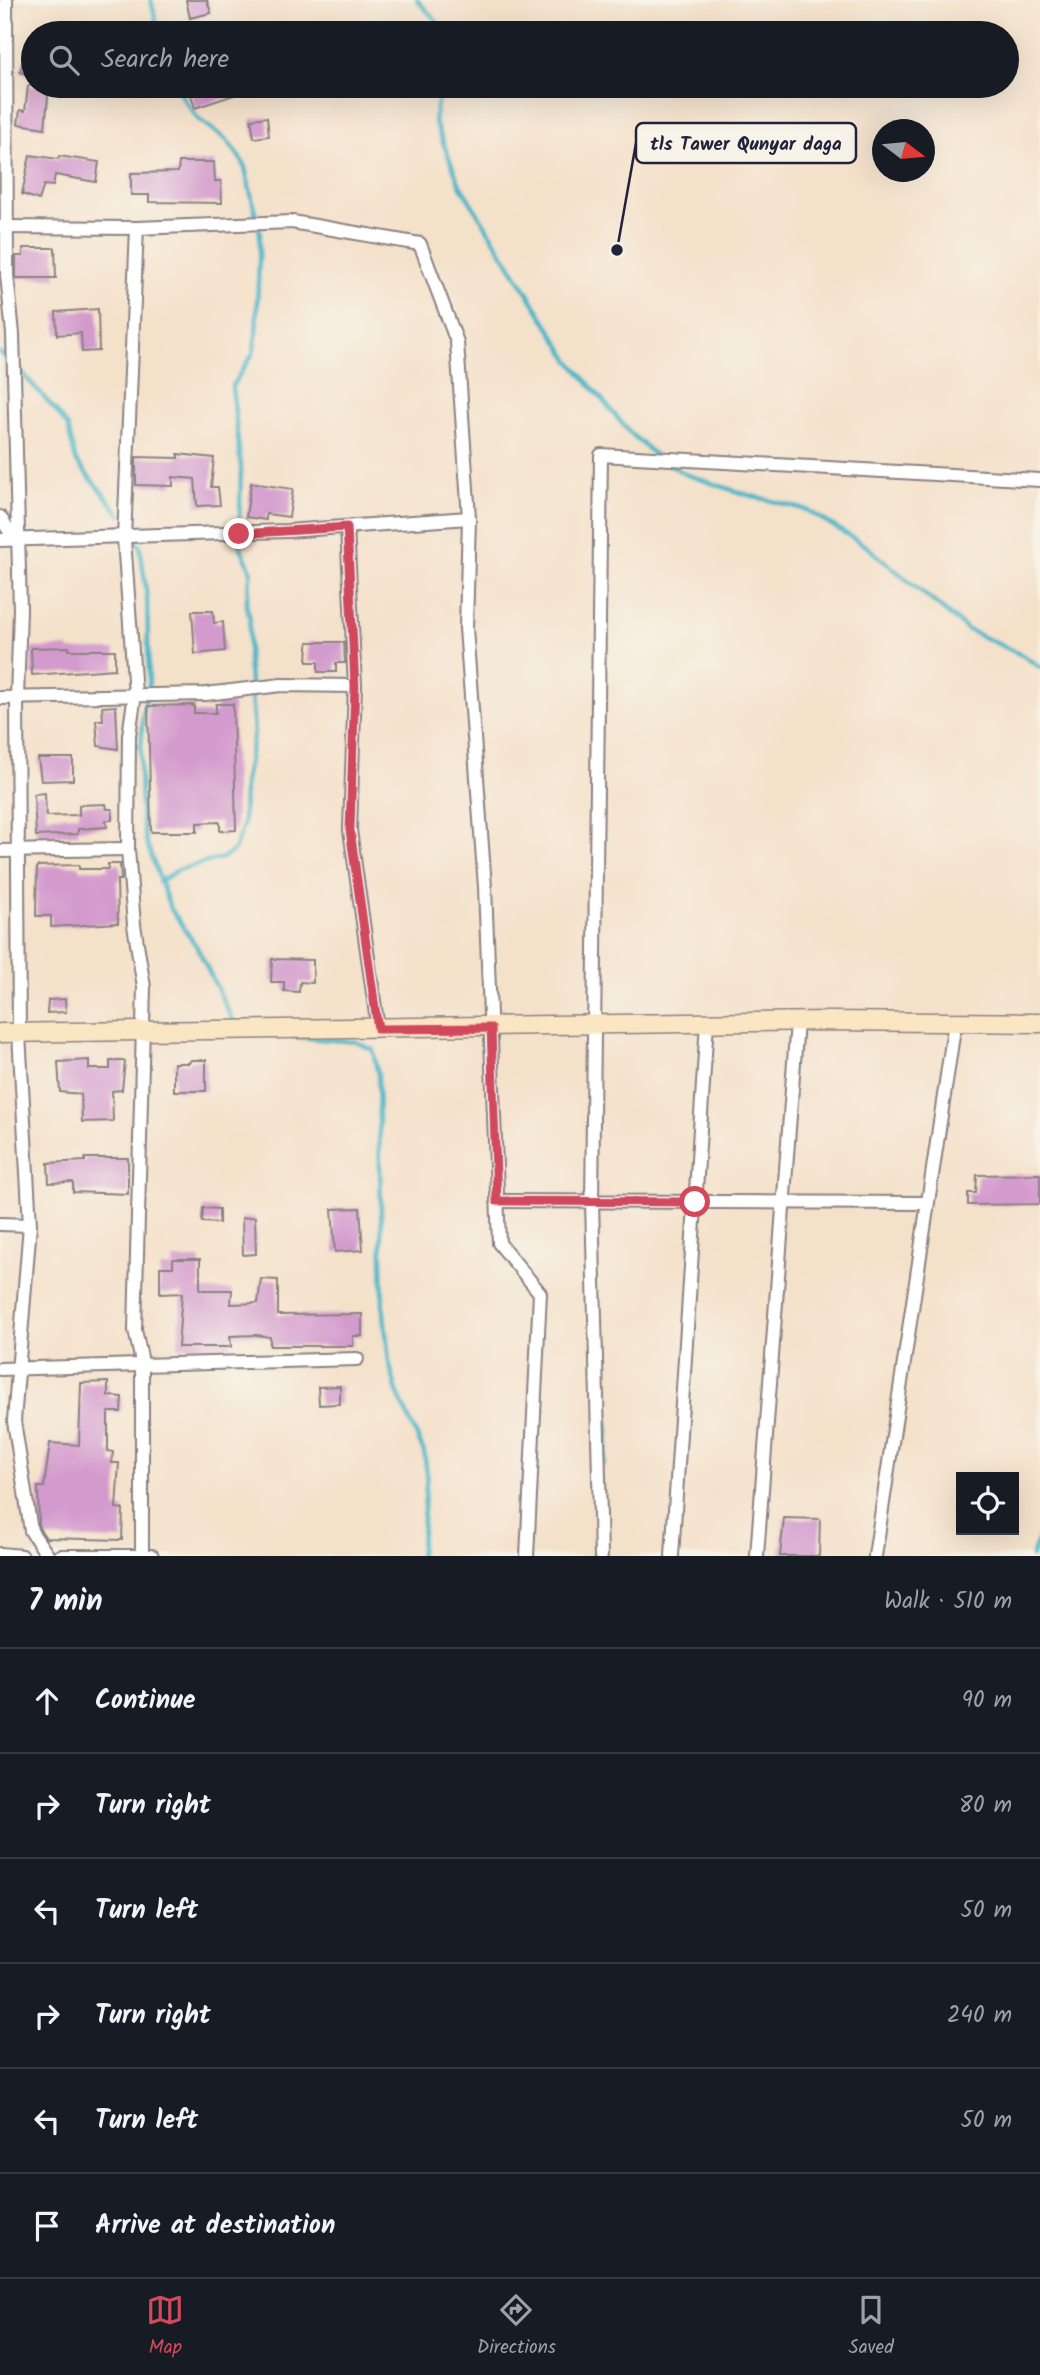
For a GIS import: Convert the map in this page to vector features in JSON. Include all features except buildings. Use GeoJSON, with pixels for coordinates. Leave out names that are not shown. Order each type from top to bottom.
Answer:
{"type":"FeatureCollection","features":[{"type":"Feature","properties":{"kind":"street"},"geometry":{"type":"LineString","coordinates":[[6,0],[4,228],[13,334],[16,541],[20,610],[17,698],[19,1034],[30,1225],[13,1421],[31,1531],[48,1556]]}},
{"type":"Feature","properties":{"kind":"street"},"geometry":{"type":"LineString","coordinates":[[4,228],[137,228],[292,222],[420,244],[457,342],[469,518],[466,628],[485,887],[499,1243],[540,1293],[527,1556]]}},
{"type":"Feature","properties":{"kind":"street"},"geometry":{"type":"LineString","coordinates":[[60,1556],[147,1555],[142,1363],[135,1330],[144,987],[134,925],[128,849],[130,735],[135,694],[124,539],[137,228]]}},
{"type":"Feature","properties":{"kind":"street"},"geometry":{"type":"LineString","coordinates":[[601,1556],[592,1202],[601,455],[1040,480]]}},
{"type":"Feature","properties":{"kind":"street"},"geometry":{"type":"LineString","coordinates":[[0,517],[16,541]]}},
{"type":"Feature","properties":{"kind":"street"},"geometry":{"type":"LineString","coordinates":[[0,540],[124,539],[469,518]]}},
{"type":"Feature","properties":{"kind":"street"},"geometry":{"type":"LineString","coordinates":[[347,527],[355,686],[350,830],[378,1029]]}},
{"type":"Feature","properties":{"kind":"street"},"geometry":{"type":"LineString","coordinates":[[0,698],[206,694],[281,685],[355,686]]}},
{"type":"Feature","properties":{"kind":"street"},"geometry":{"type":"LineString","coordinates":[[0,851],[128,849]]}},
{"type":"Feature","properties":{"kind":"street"},"geometry":{"type":"LineString","coordinates":[[0,1033],[491,1028],[797,1021],[1040,1023]]}},
{"type":"Feature","properties":{"kind":"street"},"geometry":{"type":"LineString","coordinates":[[757,1556],[797,1021]]}},
{"type":"Feature","properties":{"kind":"street"},"geometry":{"type":"LineString","coordinates":[[875,1556],[955,1022]]}},
{"type":"Feature","properties":{"kind":"street"},"geometry":{"type":"LineString","coordinates":[[672,1556],[707,1023]]}},
{"type":"Feature","properties":{"kind":"street"},"geometry":{"type":"LineString","coordinates":[[497,1201],[928,1203]]}},
{"type":"Feature","properties":{"kind":"street"},"geometry":{"type":"LineString","coordinates":[[0,1224],[30,1225]]}},
{"type":"Feature","properties":{"kind":"street"},"geometry":{"type":"LineString","coordinates":[[0,1369],[356,1359]]}},
{"type":"Feature","properties":{"kind":"street"},"geometry":{"type":"LineString","coordinates":[[0,1554],[22,1556]]}},
{"type":"Feature","properties":{"kind":"waterway"},"geometry":{"type":"LineString","coordinates":[[151,0],[156,21]]}},
{"type":"Feature","properties":{"kind":"waterway"},"geometry":{"type":"LineString","coordinates":[[417,0],[436,21]]}},
{"type":"Feature","properties":{"kind":"waterway"},"geometry":{"type":"LineString","coordinates":[[159,882],[178,870],[225,857],[234,850],[243,826],[244,785],[254,732],[248,658],[250,617],[246,605],[251,571],[239,543],[241,468],[232,386],[253,354],[260,233],[244,164],[227,140],[198,119],[183,98]]}},
{"type":"Feature","properties":{"kind":"waterway"},"geometry":{"type":"LineString","coordinates":[[439,98],[434,120],[460,185],[570,361],[630,433],[655,455]]}},
{"type":"Feature","properties":{"kind":"waterway"},"geometry":{"type":"LineString","coordinates":[[0,353],[10,362]]}},
{"type":"Feature","properties":{"kind":"waterway"},"geometry":{"type":"LineString","coordinates":[[17,367],[68,427],[76,461],[121,515]]}},
{"type":"Feature","properties":{"kind":"waterway"},"geometry":{"type":"LineString","coordinates":[[669,464],[685,474],[741,493],[807,510],[866,546],[968,630],[1022,655],[1040,667]]}},
{"type":"Feature","properties":{"kind":"waterway"},"geometry":{"type":"LineString","coordinates":[[134,538],[140,547],[147,596],[149,683],[143,712],[140,770],[141,814],[146,841],[170,908],[197,947],[235,1025]]}},
{"type":"Feature","properties":{"kind":"waterway"},"geometry":{"type":"LineString","coordinates":[[294,1037],[357,1042],[373,1050],[378,1075],[383,1304],[389,1362],[397,1392],[424,1452],[427,1474],[420,1556]]}},
{"type":"Feature","properties":{"kind":"waterway"},"geometry":{"type":"LineString","coordinates":[[602,1383],[608,1432],[604,1464]]}},
{"type":"Feature","properties":{"kind":"waterway"},"geometry":{"type":"LineString","coordinates":[[1032,1556],[1040,1534]]}},
{"type":"Feature","properties":{"kind":"place","name":"tls Tawer Qunyar daga"},"geometry":{"type":"Point","coordinates":[617,250]}},
{"type":"Feature","properties":{"kind":"route"},"geometry":{"type":"LineString","coordinates":[[239,534],[347,527],[355,686],[350,830],[378,1029],[491,1028],[497,1201],[695,1202]]}}]}
